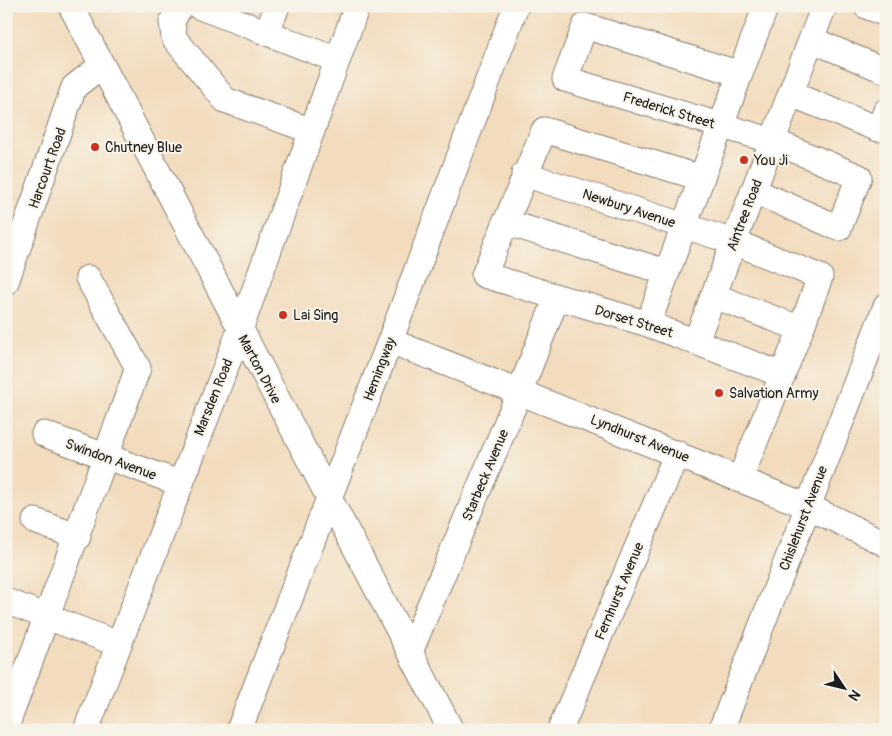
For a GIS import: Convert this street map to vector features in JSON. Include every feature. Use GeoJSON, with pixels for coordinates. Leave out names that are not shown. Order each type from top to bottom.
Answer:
{"type":"FeatureCollection","features":[{"type":"Feature","properties":{"kind":"street"},"geometry":{"type":"LineString","coordinates":[[180,6],[172,22],[174,38],[225,100],[312,131]]}},
{"type":"Feature","properties":{"kind":"street"},"geometry":{"type":"LineString","coordinates":[[198,6],[337,60]]}},
{"type":"Feature","properties":{"kind":"street"},"geometry":{"type":"LineString","coordinates":[[267,33],[277,6]]}},
{"type":"Feature","properties":{"kind":"street","name":"Marsden Road"},"geometry":{"type":"LineString","coordinates":[[86,730],[179,484],[240,330],[357,6]]}},
{"type":"Feature","properties":{"kind":"street","name":"Hemingway"},"geometry":{"type":"LineString","coordinates":[[239,730],[390,341],[516,6]]}},
{"type":"Feature","properties":{"kind":"street"},"geometry":{"type":"LineString","coordinates":[[648,324],[766,6]]}},
{"type":"Feature","properties":{"kind":"street","name":"Aintree Road"},"geometry":{"type":"LineString","coordinates":[[696,341],[824,6]]}},
{"type":"Feature","properties":{"kind":"street"},"geometry":{"type":"LineString","coordinates":[[866,6],[886,14]]}},
{"type":"Feature","properties":{"kind":"street","name":"Marton Drive"},"geometry":{"type":"LineString","coordinates":[[75,8],[101,66],[451,730]]}},
{"type":"Feature","properties":{"kind":"street","name":"Frederick Street"},"geometry":{"type":"LineString","coordinates":[[740,74],[585,26],[564,79],[773,141],[859,177],[839,228],[754,191]]}},
{"type":"Feature","properties":{"kind":"street"},"geometry":{"type":"LineString","coordinates":[[812,40],[886,71]]}},
{"type":"Feature","properties":{"kind":"street","name":"Harcourt Road"},"geometry":{"type":"LineString","coordinates":[[6,282],[74,88],[101,66]]}},
{"type":"Feature","properties":{"kind":"street"},"geometry":{"type":"LineString","coordinates":[[791,94],[878,129],[886,111]]}},
{"type":"Feature","properties":{"kind":"street"},"geometry":{"type":"LineString","coordinates":[[666,272],[505,222],[544,130],[701,178]]}},
{"type":"Feature","properties":{"kind":"street","name":"Newbury Avenue"},"geometry":{"type":"LineString","coordinates":[[524,174],[734,242],[820,277],[801,329]]}},
{"type":"Feature","properties":{"kind":"street","name":"Dorset Street"},"geometry":{"type":"LineString","coordinates":[[505,222],[484,275],[648,324],[783,375]]}},
{"type":"Feature","properties":{"kind":"street"},"geometry":{"type":"LineString","coordinates":[[8,717],[48,617],[138,368],[88,278]]}},
{"type":"Feature","properties":{"kind":"street"},"geometry":{"type":"LineString","coordinates":[[714,296],[801,329],[740,479]]}},
{"type":"Feature","properties":{"kind":"street","name":"Starbeck Avenue"},"geometry":{"type":"LineString","coordinates":[[410,652],[520,391],[557,297]]}},
{"type":"Feature","properties":{"kind":"street","name":"Chislehurst Avenue"},"geometry":{"type":"LineString","coordinates":[[721,730],[807,506],[878,348],[886,306]]}},
{"type":"Feature","properties":{"kind":"street","name":"Lyndhurst Avenue"},"geometry":{"type":"LineString","coordinates":[[390,341],[807,506],[886,544]]}},
{"type":"Feature","properties":{"kind":"street","name":"Swindon Avenue"},"geometry":{"type":"LineString","coordinates":[[44,434],[179,484]]}},
{"type":"Feature","properties":{"kind":"street","name":"Fernhurst Avenue"},"geometry":{"type":"LineString","coordinates":[[560,730],[677,453]]}},
{"type":"Feature","properties":{"kind":"street"},"geometry":{"type":"LineString","coordinates":[[35,521],[78,536]]}},
{"type":"Feature","properties":{"kind":"street"},"geometry":{"type":"LineString","coordinates":[[6,601],[118,644]]}},
{"type":"Feature","properties":{"kind":"place","name":"Chutney Blue"},"geometry":{"type":"Point","coordinates":[95,147]}},
{"type":"Feature","properties":{"kind":"place","name":"You Ji"},"geometry":{"type":"Point","coordinates":[744,160]}},
{"type":"Feature","properties":{"kind":"place","name":"Lai Sing"},"geometry":{"type":"Point","coordinates":[283,315]}},
{"type":"Feature","properties":{"kind":"place","name":"Salvation Army"},"geometry":{"type":"Point","coordinates":[719,393]}}]}
